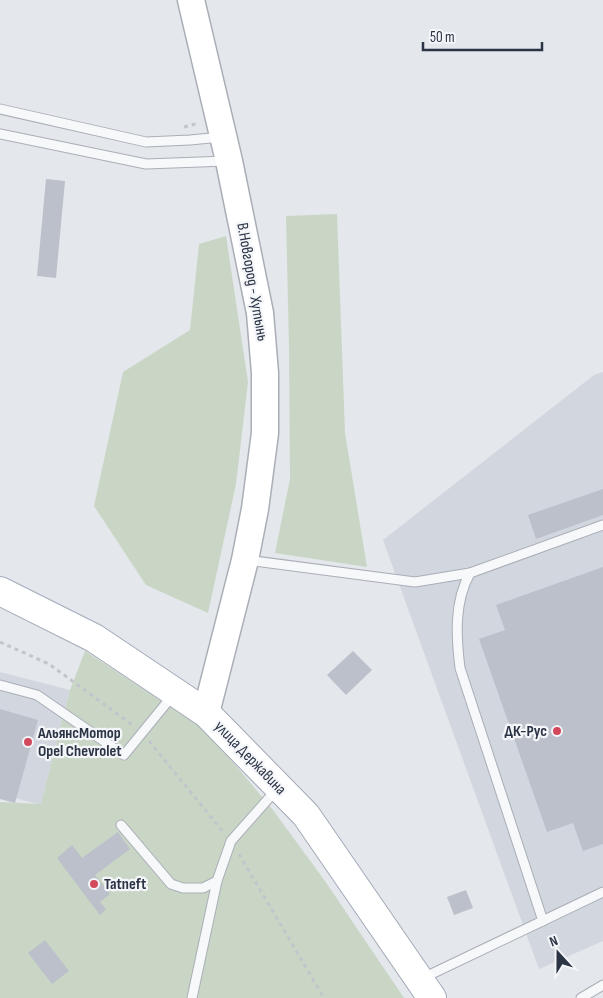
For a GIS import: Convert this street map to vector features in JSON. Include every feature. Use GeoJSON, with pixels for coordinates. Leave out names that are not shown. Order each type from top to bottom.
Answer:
{"type":"FeatureCollection","features":[{"type":"Feature","properties":{"kind":"main road","name":"улица Державина"},"geometry":{"type":"LineString","coordinates":[[0,591],[94,638],[206,713],[306,816],[426,989]]}},
{"type":"Feature","properties":{"kind":"street","name":"В.Новгород - Хутынь"},"geometry":{"type":"LineString","coordinates":[[190,0],[226,149],[260,313],[265,373],[265,434],[255,509],[245,560],[206,713]]}},
{"type":"Feature","properties":{"kind":"lane"},"geometry":{"type":"LineString","coordinates":[[0,108],[146,142],[190,140],[226,149]]}},
{"type":"Feature","properties":{"kind":"lane"},"geometry":{"type":"LineString","coordinates":[[0,134],[146,164],[226,149]]}},
{"type":"Feature","properties":{"kind":"lane"},"geometry":{"type":"LineString","coordinates":[[245,560],[415,582],[470,573],[603,525]]}},
{"type":"Feature","properties":{"kind":"lane"},"geometry":{"type":"LineString","coordinates":[[470,573],[460,597],[457,623],[460,668],[543,921]]}},
{"type":"Feature","properties":{"kind":"lane"},"geometry":{"type":"LineString","coordinates":[[0,685],[37,695],[124,755],[175,692]]}},
{"type":"Feature","properties":{"kind":"lane"},"geometry":{"type":"LineString","coordinates":[[192,998],[217,881],[231,841],[279,787]]}},
{"type":"Feature","properties":{"kind":"lane"},"geometry":{"type":"LineString","coordinates":[[122,825],[170,884],[183,888],[203,888],[217,881]]}},
{"type":"Feature","properties":{"kind":"lane"},"geometry":{"type":"LineString","coordinates":[[426,989],[543,921],[603,892]]}},
{"type":"Feature","properties":{"kind":"lane"},"geometry":{"type":"LineString","coordinates":[[582,998],[603,985]]}},
{"type":"Feature","properties":{"kind":"path"},"geometry":{"type":"LineString","coordinates":[[0,642],[50,664],[143,733],[231,841],[324,998]]}},
{"type":"Feature","properties":{"kind":"shaded area"},"geometry":{"type":"Polygon","coordinates":[[[603,372],[603,941],[539,969],[383,540],[594,375],[603,372]]]}},
{"type":"Feature","properties":{"kind":"shaded area","name":"АльянсМотор Opel Chevrolet"},"geometry":{"type":"Polygon","coordinates":[[[0,672],[70,690],[41,805],[0,794],[0,672]]]}},
{"type":"Feature","properties":{"kind":"green space"},"geometry":{"type":"Polygon","coordinates":[[[337,214],[345,433],[367,567],[275,553],[290,479],[286,216],[337,214]]]}},
{"type":"Feature","properties":{"kind":"green space"},"geometry":{"type":"Polygon","coordinates":[[[226,236],[248,382],[236,484],[208,613],[146,585],[94,506],[123,372],[190,330],[199,244],[226,236]]]}},
{"type":"Feature","properties":{"kind":"green space"},"geometry":{"type":"Polygon","coordinates":[[[85,651],[207,731],[273,810],[325,881],[404,998],[0,998],[0,802],[41,804],[70,690],[85,651]]]}},
{"type":"Feature","properties":{"kind":"building"},"geometry":{"type":"Polygon","coordinates":[[[46,179],[65,181],[56,278],[37,276],[46,179]]]}},
{"type":"Feature","properties":{"kind":"building"},"geometry":{"type":"Polygon","coordinates":[[[603,489],[603,515],[536,539],[528,515],[603,489]]]}},
{"type":"Feature","properties":{"kind":"building","name":"ДК-Рус"},"geometry":{"type":"Polygon","coordinates":[[[603,567],[603,844],[583,851],[573,823],[547,832],[479,639],[505,630],[496,605],[603,567]]]}},
{"type":"Feature","properties":{"kind":"building"},"geometry":{"type":"Polygon","coordinates":[[[353,651],[372,670],[346,695],[327,675],[353,651]]]}},
{"type":"Feature","properties":{"kind":"building"},"geometry":{"type":"Polygon","coordinates":[[[0,709],[38,720],[15,803],[0,799],[0,709]]]}},
{"type":"Feature","properties":{"kind":"building"},"geometry":{"type":"Polygon","coordinates":[[[118,832],[130,849],[95,875],[110,894],[100,902],[106,909],[100,915],[57,858],[72,845],[82,858],[118,832]]]}},
{"type":"Feature","properties":{"kind":"building"},"geometry":{"type":"Polygon","coordinates":[[[466,890],[473,908],[454,915],[447,897],[466,890]]]}},
{"type":"Feature","properties":{"kind":"building"},"geometry":{"type":"Polygon","coordinates":[[[45,940],[69,971],[52,984],[28,953],[45,940]]]}},
{"type":"Feature","properties":{"kind":"place","name":"ДК-Рус"},"geometry":{"type":"Point","coordinates":[557,731]}},
{"type":"Feature","properties":{"kind":"place","name":"АльянсМотор Opel Chevrolet"},"geometry":{"type":"Point","coordinates":[28,742]}},
{"type":"Feature","properties":{"kind":"place","name":"Tatneft"},"geometry":{"type":"Point","coordinates":[94,884]}}]}
